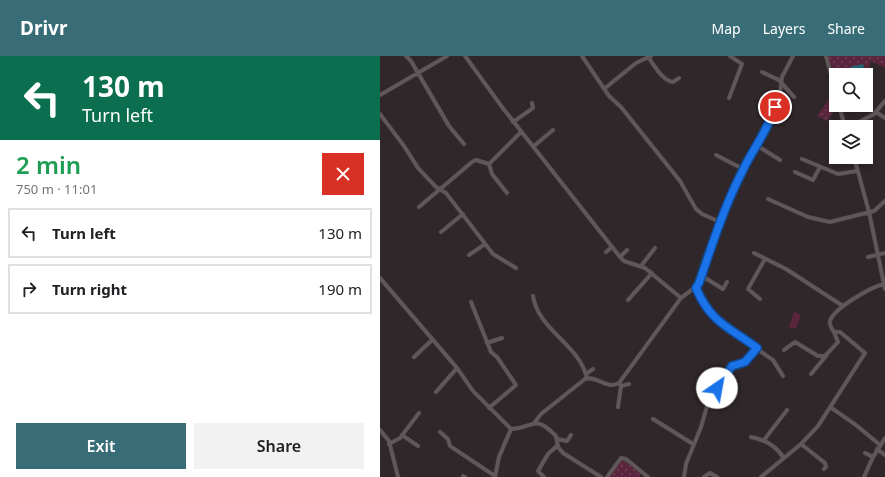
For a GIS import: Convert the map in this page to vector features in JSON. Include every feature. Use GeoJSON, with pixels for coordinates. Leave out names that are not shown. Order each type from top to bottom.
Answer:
{"type":"FeatureCollection","features":[{"type":"Feature","properties":{"kind":"street"},"geometry":{"type":"LineString","coordinates":[[406,56],[449,126],[464,144]]}},
{"type":"Feature","properties":{"kind":"street"},"geometry":{"type":"LineString","coordinates":[[380,95],[447,56]]}},
{"type":"Feature","properties":{"kind":"street"},"geometry":{"type":"LineString","coordinates":[[465,56],[513,122],[534,146],[620,257],[626,262],[641,266],[652,273],[681,298]]}},
{"type":"Feature","properties":{"kind":"street"},"geometry":{"type":"LineString","coordinates":[[582,56],[611,98],[621,107],[676,177],[696,209],[702,214],[720,222]]}},
{"type":"Feature","properties":{"kind":"street"},"geometry":{"type":"LineString","coordinates":[[729,98],[742,64],[730,56]]}},
{"type":"Feature","properties":{"kind":"street"},"geometry":{"type":"LineString","coordinates":[[618,407],[620,384],[681,298],[696,288],[702,276],[720,222],[743,169],[756,145],[765,134],[770,122],[783,74],[793,56]]}},
{"type":"Feature","properties":{"kind":"street"},"geometry":{"type":"LineString","coordinates":[[826,56],[829,68]]}},
{"type":"Feature","properties":{"kind":"street"},"geometry":{"type":"LineString","coordinates":[[604,88],[636,63],[650,57],[659,72],[669,81],[673,82],[679,78]]}},
{"type":"Feature","properties":{"kind":"street"},"geometry":{"type":"LineString","coordinates":[[762,72],[781,82],[794,97]]}},
{"type":"Feature","properties":{"kind":"street"},"geometry":{"type":"LineString","coordinates":[[862,120],[876,112],[885,101]]}},
{"type":"Feature","properties":{"kind":"street"},"geometry":{"type":"LineString","coordinates":[[513,122],[533,108],[532,103]]}},
{"type":"Feature","properties":{"kind":"street"},"geometry":{"type":"LineString","coordinates":[[876,112],[885,118]]}},
{"type":"Feature","properties":{"kind":"street"},"geometry":{"type":"LineString","coordinates":[[380,114],[404,146],[418,168],[436,187],[441,189],[463,214],[494,256],[516,268]]}},
{"type":"Feature","properties":{"kind":"street"},"geometry":{"type":"LineString","coordinates":[[534,146],[553,130]]}},
{"type":"Feature","properties":{"kind":"street"},"geometry":{"type":"LineString","coordinates":[[488,164],[504,151],[507,146],[522,132]]}},
{"type":"Feature","properties":{"kind":"street"},"geometry":{"type":"LineString","coordinates":[[756,145],[780,160]]}},
{"type":"Feature","properties":{"kind":"street"},"geometry":{"type":"LineString","coordinates":[[716,155],[743,169]]}},
{"type":"Feature","properties":{"kind":"street"},"geometry":{"type":"LineString","coordinates":[[802,159],[841,174],[857,171]]}},
{"type":"Feature","properties":{"kind":"street"},"geometry":{"type":"LineString","coordinates":[[419,207],[476,160],[488,164],[492,174],[507,194]]}},
{"type":"Feature","properties":{"kind":"street"},"geometry":{"type":"LineString","coordinates":[[811,374],[838,342],[830,321],[843,306],[876,287],[884,286],[869,212],[856,164]]}},
{"type":"Feature","properties":{"kind":"street"},"geometry":{"type":"LineString","coordinates":[[795,172],[813,180],[820,167]]}},
{"type":"Feature","properties":{"kind":"street"},"geometry":{"type":"LineString","coordinates":[[768,200],[808,217],[822,219],[827,222],[869,212],[877,209],[885,201]]}},
{"type":"Feature","properties":{"kind":"street"},"geometry":{"type":"LineString","coordinates":[[441,232],[463,214]]}},
{"type":"Feature","properties":{"kind":"street"},"geometry":{"type":"LineString","coordinates":[[469,255],[485,244]]}},
{"type":"Feature","properties":{"kind":"street"},"geometry":{"type":"LineString","coordinates":[[606,252],[612,247]]}},
{"type":"Feature","properties":{"kind":"street"},"geometry":{"type":"LineString","coordinates":[[641,266],[655,248]]}},
{"type":"Feature","properties":{"kind":"street"},"geometry":{"type":"LineString","coordinates":[[620,257],[627,250]]}},
{"type":"Feature","properties":{"kind":"street"},"geometry":{"type":"LineString","coordinates":[[754,253],[786,269],[843,306]]}},
{"type":"Feature","properties":{"kind":"street"},"geometry":{"type":"LineString","coordinates":[[868,257],[885,253]]}},
{"type":"Feature","properties":{"kind":"street"},"geometry":{"type":"LineString","coordinates":[[760,299],[748,288],[765,258]]}},
{"type":"Feature","properties":{"kind":"street"},"geometry":{"type":"LineString","coordinates":[[628,300],[652,273]]}},
{"type":"Feature","properties":{"kind":"street"},"geometry":{"type":"LineString","coordinates":[[702,276],[724,289],[727,282]]}},
{"type":"Feature","properties":{"kind":"street"},"geometry":{"type":"LineString","coordinates":[[380,278],[457,368],[473,391],[511,429],[522,428],[535,422],[541,414],[587,376],[593,369]]}},
{"type":"Feature","properties":{"kind":"street"},"geometry":{"type":"LineString","coordinates":[[696,288],[704,306],[715,320],[773,360],[783,376]]}},
{"type":"Feature","properties":{"kind":"street"},"geometry":{"type":"LineString","coordinates":[[533,296],[535,306],[544,320],[573,351],[587,376],[605,385],[629,384]]}},
{"type":"Feature","properties":{"kind":"street"},"geometry":{"type":"LineString","coordinates":[[471,302],[491,352],[497,357],[516,385],[489,408]]}},
{"type":"Feature","properties":{"kind":"street"},"geometry":{"type":"LineString","coordinates":[[761,477],[783,457],[801,444],[820,424],[865,353],[840,332],[834,332]]}},
{"type":"Feature","properties":{"kind":"street"},"geometry":{"type":"LineString","coordinates":[[487,343],[502,338]]}},
{"type":"Feature","properties":{"kind":"street"},"geometry":{"type":"LineString","coordinates":[[414,357],[432,340]]}},
{"type":"Feature","properties":{"kind":"street"},"geometry":{"type":"LineString","coordinates":[[784,350],[795,342],[818,356],[827,355]]}},
{"type":"Feature","properties":{"kind":"street"},"geometry":{"type":"LineString","coordinates":[[684,477],[684,468],[712,394],[732,366],[745,362],[757,348]]}},
{"type":"Feature","properties":{"kind":"street"},"geometry":{"type":"LineString","coordinates":[[436,392],[457,368]]}},
{"type":"Feature","properties":{"kind":"street"},"geometry":{"type":"LineString","coordinates":[[830,407],[852,421],[879,447],[885,455]]}},
{"type":"Feature","properties":{"kind":"street"},"geometry":{"type":"LineString","coordinates":[[764,440],[787,410]]}},
{"type":"Feature","properties":{"kind":"street"},"geometry":{"type":"LineString","coordinates":[[389,444],[396,441],[402,435],[418,413]]}},
{"type":"Feature","properties":{"kind":"street"},"geometry":{"type":"LineString","coordinates":[[653,419],[693,444]]}},
{"type":"Feature","properties":{"kind":"street"},"geometry":{"type":"LineString","coordinates":[[535,422],[553,433],[562,453],[601,477]]}},
{"type":"Feature","properties":{"kind":"street"},"geometry":{"type":"LineString","coordinates":[[440,432],[446,437],[450,446],[495,476],[499,457],[511,429]]}},
{"type":"Feature","properties":{"kind":"street"},"geometry":{"type":"LineString","coordinates":[[380,430],[389,444],[398,477]]}},
{"type":"Feature","properties":{"kind":"street"},"geometry":{"type":"LineString","coordinates":[[402,435],[418,446]]}},
{"type":"Feature","properties":{"kind":"street"},"geometry":{"type":"LineString","coordinates":[[557,439],[567,441],[571,435]]}},
{"type":"Feature","properties":{"kind":"street"},"geometry":{"type":"LineString","coordinates":[[751,437],[764,440],[776,448],[783,457]]}},
{"type":"Feature","properties":{"kind":"street"},"geometry":{"type":"LineString","coordinates":[[864,477],[872,457],[885,438]]}},
{"type":"Feature","properties":{"kind":"street"},"geometry":{"type":"LineString","coordinates":[[801,444],[826,463],[826,467],[824,469]]}},
{"type":"Feature","properties":{"kind":"street"},"geometry":{"type":"LineString","coordinates":[[544,477],[538,472],[548,454],[558,445]]}},
{"type":"Feature","properties":{"kind":"street"},"geometry":{"type":"LineString","coordinates":[[865,453],[872,457]]}},
{"type":"Feature","properties":{"kind":"street"},"geometry":{"type":"LineString","coordinates":[[607,477],[621,458],[626,459],[648,477]]}},
{"type":"Feature","properties":{"kind":"street"},"geometry":{"type":"LineString","coordinates":[[704,477],[710,473],[717,477]]}},
{"type":"Feature","properties":{"kind":"shaded area"},"geometry":{"type":"Polygon","coordinates":[[[828,56],[885,56],[885,68],[871,61],[869,68],[831,68],[828,56]]]}},
{"type":"Feature","properties":{"kind":"shaded area"},"geometry":{"type":"Polygon","coordinates":[[[829,99],[829,112],[833,112],[827,121],[817,116],[829,99]]]}},
{"type":"Feature","properties":{"kind":"shaded area"},"geometry":{"type":"Polygon","coordinates":[[[794,312],[801,315],[796,329],[789,327],[794,312]]]}},
{"type":"Feature","properties":{"kind":"shaded area"},"geometry":{"type":"Polygon","coordinates":[[[622,459],[640,473],[640,477],[609,477],[622,459]]]}},
{"type":"Feature","properties":{"kind":"water"},"geometry":{"type":"Polygon","coordinates":[[[863,64],[864,68],[850,68],[863,64]]]}},
{"type":"Feature","properties":{"kind":"route"},"geometry":{"type":"LineString","coordinates":[[717,388],[732,366],[745,362],[757,348],[715,320],[704,306],[696,288],[720,222],[737,181],[753,149],[769,127],[775,107]]}}]}
